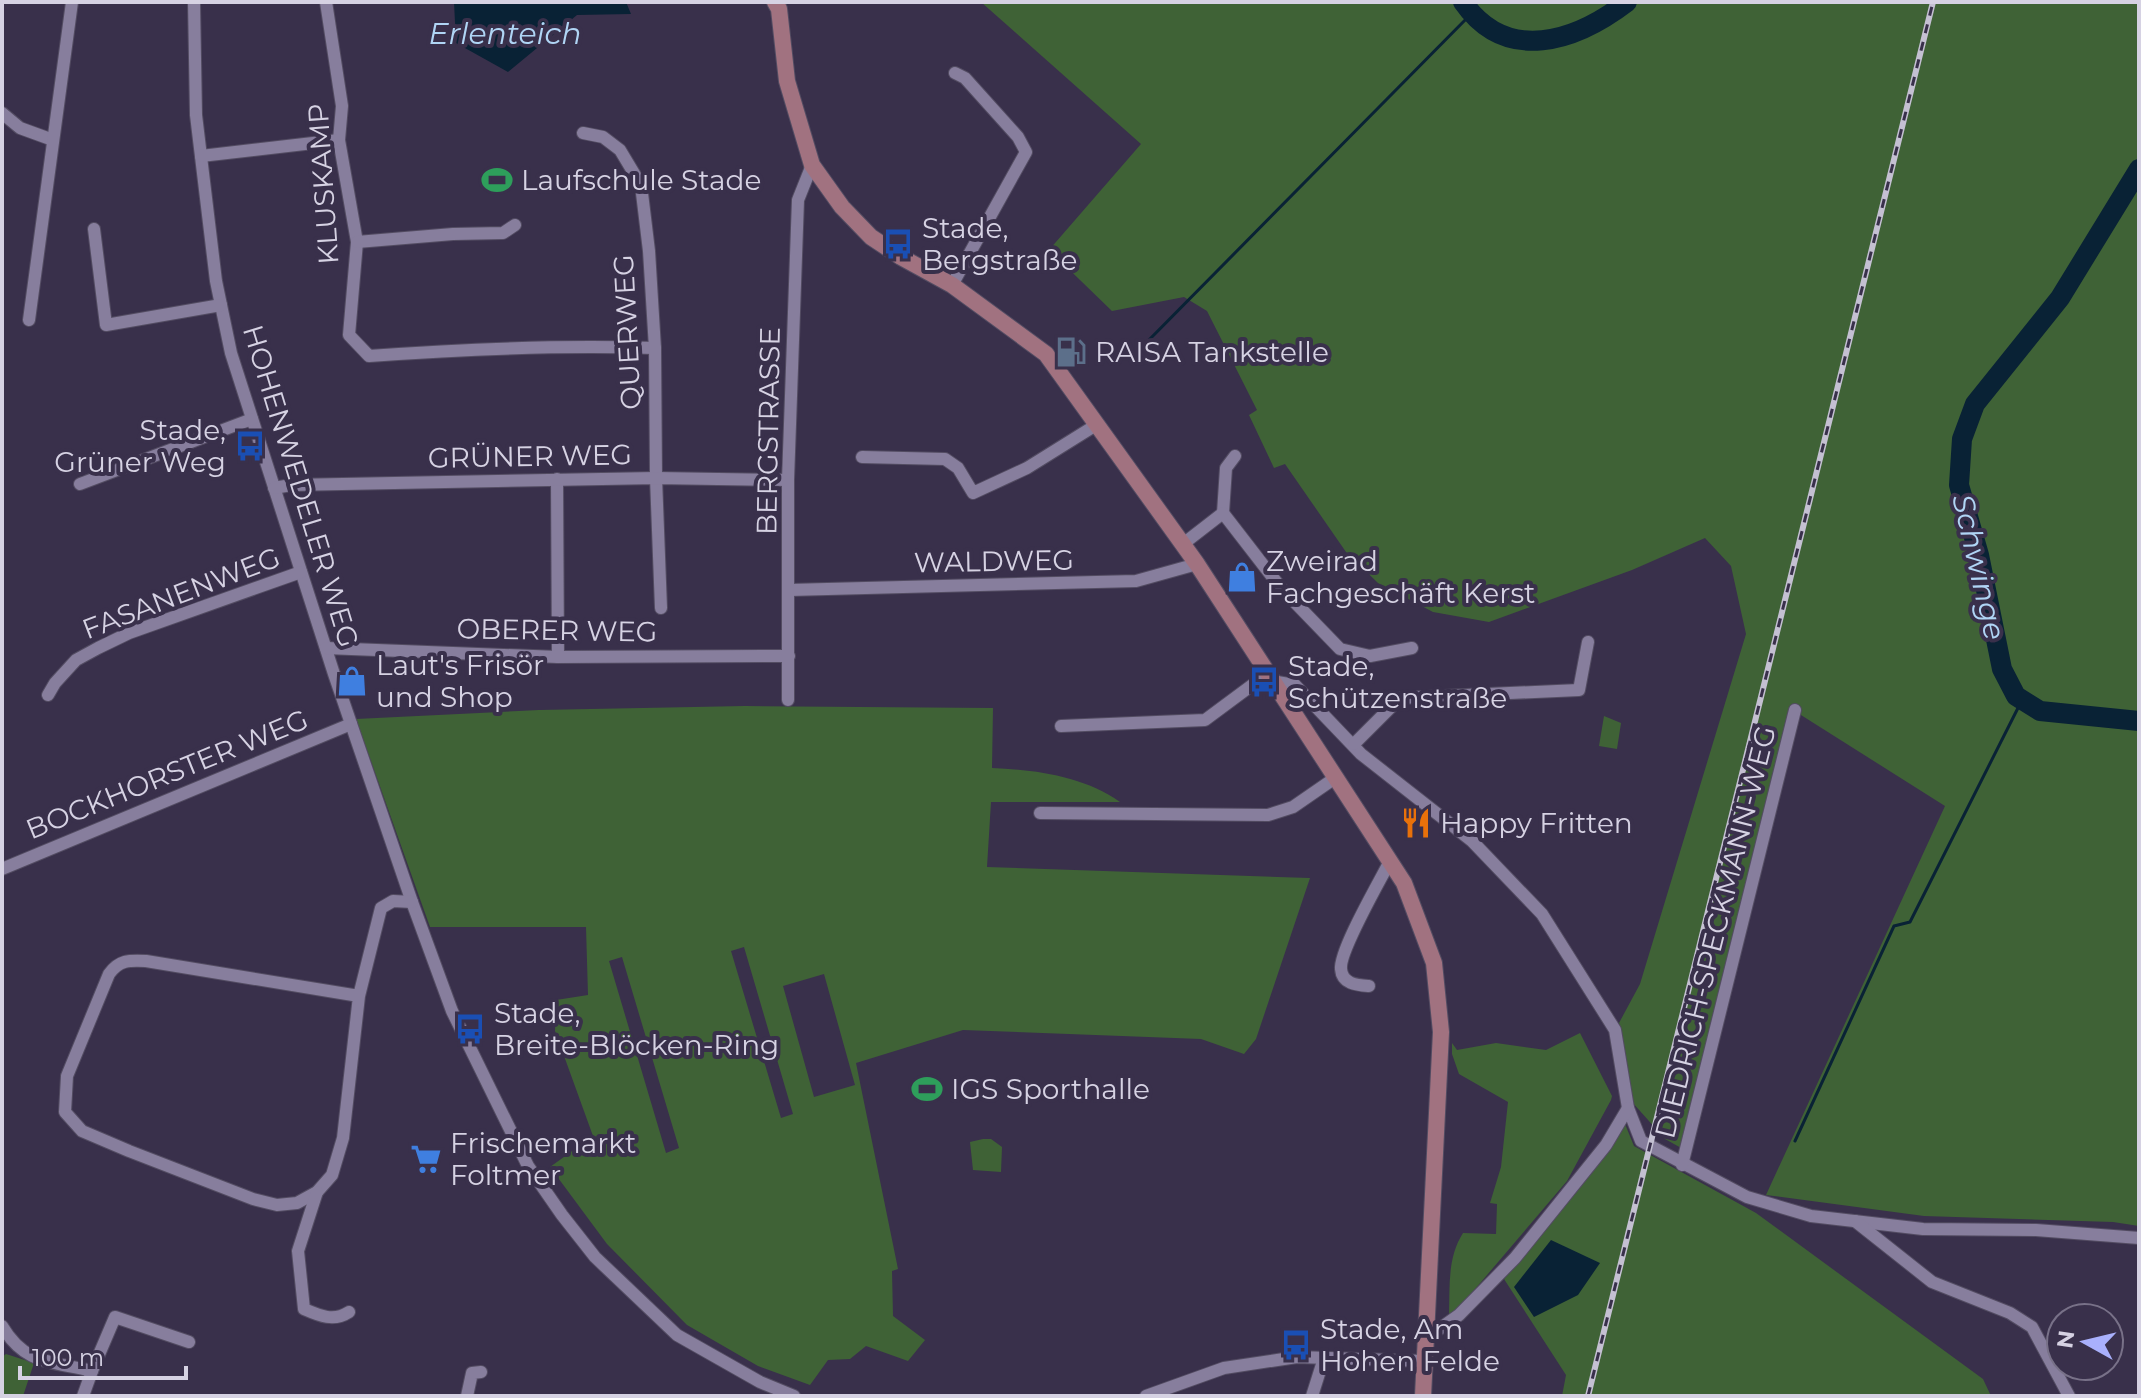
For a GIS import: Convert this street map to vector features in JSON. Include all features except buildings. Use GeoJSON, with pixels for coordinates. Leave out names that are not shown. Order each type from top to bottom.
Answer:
{"type":"FeatureCollection","features":[{"type":"Feature","properties":{"kind":"main road"},"geometry":{"type":"LineString","coordinates":[[775,2],[779,9],[787,81],[812,165],[842,207],[871,237],[952,285],[1046,354],[1197,564],[1404,883],[1434,963],[1441,1032],[1432,1330],[1423,1361],[1423,1396]]}},
{"type":"Feature","properties":{"kind":"street"},"geometry":{"type":"LineString","coordinates":[[29,320],[72,2]]}},
{"type":"Feature","properties":{"kind":"street","name":"HOHENWEDELER WEG"},"geometry":{"type":"LineString","coordinates":[[194,2],[194,96],[221,305],[234,363],[351,724],[412,902],[462,1033],[528,1166],[595,1257],[677,1335],[760,1382],[794,1396]]}},
{"type":"Feature","properties":{"kind":"street","name":"KLUSKAMP"},"geometry":{"type":"LineString","coordinates":[[326,2],[342,106],[339,140],[357,242],[349,335],[369,356],[455,348],[655,348]]}},
{"type":"Feature","properties":{"kind":"street"},"geometry":{"type":"LineString","coordinates":[[952,285],[1026,152],[1018,137],[965,78],[955,73]]}},
{"type":"Feature","properties":{"kind":"street"},"geometry":{"type":"LineString","coordinates":[[2,113],[20,128],[53,140]]}},
{"type":"Feature","properties":{"kind":"street","name":"QUERWEG"},"geometry":{"type":"LineString","coordinates":[[583,133],[603,137],[620,150],[641,185],[655,348],[661,608]]}},
{"type":"Feature","properties":{"kind":"street"},"geometry":{"type":"LineString","coordinates":[[201,156],[339,140]]}},
{"type":"Feature","properties":{"kind":"street","name":"BERGSTRASSE"},"geometry":{"type":"LineString","coordinates":[[788,700],[788,480],[798,200],[812,165]]}},
{"type":"Feature","properties":{"kind":"street"},"geometry":{"type":"LineString","coordinates":[[357,242],[503,233],[515,225]]}},
{"type":"Feature","properties":{"kind":"street"},"geometry":{"type":"LineString","coordinates":[[94,229],[106,325],[221,305]]}},
{"type":"Feature","properties":{"kind":"street"},"geometry":{"type":"LineString","coordinates":[[80,484],[252,419]]}},
{"type":"Feature","properties":{"kind":"street"},"geometry":{"type":"LineString","coordinates":[[862,457],[945,459],[958,468],[973,493],[1027,468],[1096,425]]}},
{"type":"Feature","properties":{"kind":"street"},"geometry":{"type":"LineString","coordinates":[[1235,456],[1226,468],[1223,513],[1281,588],[1340,649],[1370,656],[1412,648]]}},
{"type":"Feature","properties":{"kind":"street"},"geometry":{"type":"LineString","coordinates":[[557,479],[558,657]]}},
{"type":"Feature","properties":{"kind":"street","name":"GRÜNER WEG"},"geometry":{"type":"LineString","coordinates":[[274,488],[291,485],[557,479],[788,480]]}},
{"type":"Feature","properties":{"kind":"street"},"geometry":{"type":"LineString","coordinates":[[1183,544],[1223,513]]}},
{"type":"Feature","properties":{"kind":"street","name":"WALDWEG"},"geometry":{"type":"LineString","coordinates":[[789,590],[1136,581],[1197,564]]}},
{"type":"Feature","properties":{"kind":"street","name":"FASANENWEG"},"geometry":{"type":"LineString","coordinates":[[48,695],[76,660],[98,648],[129,633],[301,572]]}},
{"type":"Feature","properties":{"kind":"street"},"geometry":{"type":"LineString","coordinates":[[1354,744],[1400,698],[1579,690],[1588,642]]}},
{"type":"Feature","properties":{"kind":"street","name":"OBERER WEG"},"geometry":{"type":"LineString","coordinates":[[326,648],[558,657],[789,656]]}},
{"type":"Feature","properties":{"kind":"street"},"geometry":{"type":"LineString","coordinates":[[1061,726],[1205,720],[1269,678],[1295,685],[1361,754],[1472,841],[1542,914],[1615,1030],[1628,1108],[1641,1141],[1747,1197],[1811,1216],[1923,1229],[2036,1230],[2139,1238]]}},
{"type":"Feature","properties":{"kind":"street","name":"DIEDRICH-SPECKMANN-WEG"},"geometry":{"type":"LineString","coordinates":[[1682,1165],[1795,710]]}},
{"type":"Feature","properties":{"kind":"street","name":"BOCKHORSTER WEG"},"geometry":{"type":"LineString","coordinates":[[2,869],[351,724]]}},
{"type":"Feature","properties":{"kind":"street"},"geometry":{"type":"LineString","coordinates":[[1040,813],[1268,815],[1293,807],[1335,778]]}},
{"type":"Feature","properties":{"kind":"street"},"geometry":{"type":"LineString","coordinates":[[1369,986],[1354,985],[1344,978],[1340,967],[1390,861]]}},
{"type":"Feature","properties":{"kind":"street"},"geometry":{"type":"LineString","coordinates":[[359,996],[131,960],[116,964],[109,974],[67,1076],[65,1112],[82,1131],[253,1199],[277,1205],[297,1203],[317,1192],[332,1175],[343,1138],[359,996],[381,908],[393,901],[412,902]]}},
{"type":"Feature","properties":{"kind":"street"},"geometry":{"type":"LineString","coordinates":[[1432,1330],[1459,1315],[1515,1258],[1606,1145],[1628,1108]]}},
{"type":"Feature","properties":{"kind":"street"},"geometry":{"type":"LineString","coordinates":[[317,1192],[298,1251],[304,1309],[339,1319],[349,1312]]}},
{"type":"Feature","properties":{"kind":"street"},"geometry":{"type":"LineString","coordinates":[[1852,1219],[1932,1282],[2010,1313],[2032,1327],[2069,1396]]}},
{"type":"Feature","properties":{"kind":"street"},"geometry":{"type":"LineString","coordinates":[[83,1396],[115,1317],[189,1342]]}},
{"type":"Feature","properties":{"kind":"street"},"geometry":{"type":"LineString","coordinates":[[2,1326],[12,1343],[22,1352],[92,1371]]}},
{"type":"Feature","properties":{"kind":"street"},"geometry":{"type":"LineString","coordinates":[[1146,1396],[1224,1368],[1297,1357],[1423,1361]]}},
{"type":"Feature","properties":{"kind":"street"},"geometry":{"type":"LineString","coordinates":[[1312,1396],[1324,1358]]}},
{"type":"Feature","properties":{"kind":"street"},"geometry":{"type":"LineString","coordinates":[[467,1396],[472,1373],[481,1372]]}},
{"type":"Feature","properties":{"kind":"green space"},"geometry":{"type":"Polygon","coordinates":[[[981,2],[2139,2],[2139,1226],[2113,1222],[1924,1216],[1766,1195],[1945,806],[1793,710],[1683,1149],[1665,1139],[1632,1102],[1619,1023],[1640,984],[1746,634],[1731,566],[1705,538],[1632,570],[1489,622],[1433,612],[1378,583],[1346,552],[1285,464],[1274,468],[1249,415],[1257,410],[1207,311],[1184,297],[1112,311],[1049,250],[1141,144],[981,2]]]}},
{"type":"Feature","properties":{"kind":"green space"},"geometry":{"type":"Polygon","coordinates":[[[745,706],[993,708],[992,768],[1025,770],[1075,780],[1120,802],[991,802],[987,867],[1310,878],[1256,1039],[1244,1054],[1201,1039],[963,1030],[856,1063],[898,1269],[892,1271],[893,1316],[925,1340],[908,1361],[866,1346],[850,1359],[828,1360],[810,1385],[758,1366],[687,1325],[607,1244],[550,1167],[593,1136],[555,1031],[556,1000],[588,995],[586,927],[430,927],[356,719],[539,710],[745,706]],[[744,947],[731,951],[781,1118],[793,1114],[744,947]],[[622,957],[609,961],[666,1153],[679,1148],[622,957]],[[824,974],[783,986],[814,1097],[855,1085],[824,974]]]}},
{"type":"Feature","properties":{"kind":"green space"},"geometry":{"type":"Polygon","coordinates":[[[1604,716],[1621,723],[1617,749],[1599,746],[1604,716]]]}},
{"type":"Feature","properties":{"kind":"green space"},"geometry":{"type":"Polygon","coordinates":[[[1580,1033],[1612,1096],[1611,1100],[1567,1181],[1453,1315],[1449,1315],[1452,1263],[1463,1233],[1496,1234],[1497,1204],[1490,1203],[1501,1167],[1508,1102],[1459,1074],[1452,1054],[1452,1043],[1457,1050],[1496,1043],[1546,1050],[1580,1033]]]}},
{"type":"Feature","properties":{"kind":"green space"},"geometry":{"type":"Polygon","coordinates":[[[1625,1124],[1634,1146],[1756,1213],[1983,1379],[1991,1396],[1562,1396],[1566,1375],[1504,1279],[1574,1195],[1625,1124]]]}},
{"type":"Feature","properties":{"kind":"green space"},"geometry":{"type":"Polygon","coordinates":[[[991,1139],[1002,1147],[1001,1172],[973,1170],[970,1142],[991,1139]]]}},
{"type":"Feature","properties":{"kind":"green space"},"geometry":{"type":"Polygon","coordinates":[[[6,1354],[34,1363],[23,1396],[2,1396],[2,1357],[6,1354]]]}},
{"type":"Feature","properties":{"kind":"water","name":"Erlenteich"},"geometry":{"type":"Polygon","coordinates":[[[454,2],[626,2],[631,14],[577,15],[508,72],[456,43],[454,2]]]}},
{"type":"Feature","properties":{"kind":"water"},"geometry":{"type":"Polygon","coordinates":[[[1551,1240],[1600,1263],[1578,1295],[1534,1317],[1514,1287],[1551,1240]]]}},
{"type":"Feature","properties":{"kind":"waterway"},"geometry":{"type":"LineString","coordinates":[[1463,2],[1481,22],[1500,34],[1521,40],[1564,36],[1607,16],[1627,2]]}},
{"type":"Feature","properties":{"kind":"waterway"},"geometry":{"type":"LineString","coordinates":[[1143,346],[1472,13]]}},
{"type":"Feature","properties":{"kind":"waterway","name":"Schwinge"},"geometry":{"type":"LineString","coordinates":[[2139,169],[2060,298],[1975,404],[1962,439],[1959,485],[1979,555],[2002,669],[2016,696],[2040,711],[2139,721]]}},
{"type":"Feature","properties":{"kind":"waterway"},"geometry":{"type":"LineString","coordinates":[[1795,1141],[1894,926],[1910,922],[2022,700]]}},
{"type":"Feature","properties":{"kind":"railway"},"geometry":{"type":"LineString","coordinates":[[1588,1396],[1933,2]]}},
{"type":"Feature","properties":{"kind":"place","name":"Laufschule Stade"},"geometry":{"type":"Point","coordinates":[497,180]}},
{"type":"Feature","properties":{"kind":"place","name":"Stade, Bergstraße"},"geometry":{"type":"Point","coordinates":[898,244]}},
{"type":"Feature","properties":{"kind":"place","name":"RAISA Tankstelle"},"geometry":{"type":"Point","coordinates":[1071,352]}},
{"type":"Feature","properties":{"kind":"place","name":"Stade, Grüner Weg"},"geometry":{"type":"Point","coordinates":[250,446]}},
{"type":"Feature","properties":{"kind":"place","name":"Zweirad Fachgeschäft Kerst"},"geometry":{"type":"Point","coordinates":[1242,577]}},
{"type":"Feature","properties":{"kind":"place","name":"Laut's Frisör und Shop"},"geometry":{"type":"Point","coordinates":[352,681]}},
{"type":"Feature","properties":{"kind":"place","name":"Stade, Schützenstraße"},"geometry":{"type":"Point","coordinates":[1264,682]}},
{"type":"Feature","properties":{"kind":"place","name":"Happy Fritten"},"geometry":{"type":"Point","coordinates":[1416,823]}},
{"type":"Feature","properties":{"kind":"place","name":"Stade, Breite-Blöcken-Ring"},"geometry":{"type":"Point","coordinates":[470,1029]}},
{"type":"Feature","properties":{"kind":"place","name":"IGS Sporthalle"},"geometry":{"type":"Point","coordinates":[927,1089]}},
{"type":"Feature","properties":{"kind":"place","name":"Frischemarkt Foltmer"},"geometry":{"type":"Point","coordinates":[426,1159]}},
{"type":"Feature","properties":{"kind":"place","name":"Stade, Am Hohen Felde"},"geometry":{"type":"Point","coordinates":[1296,1345]}}]}
